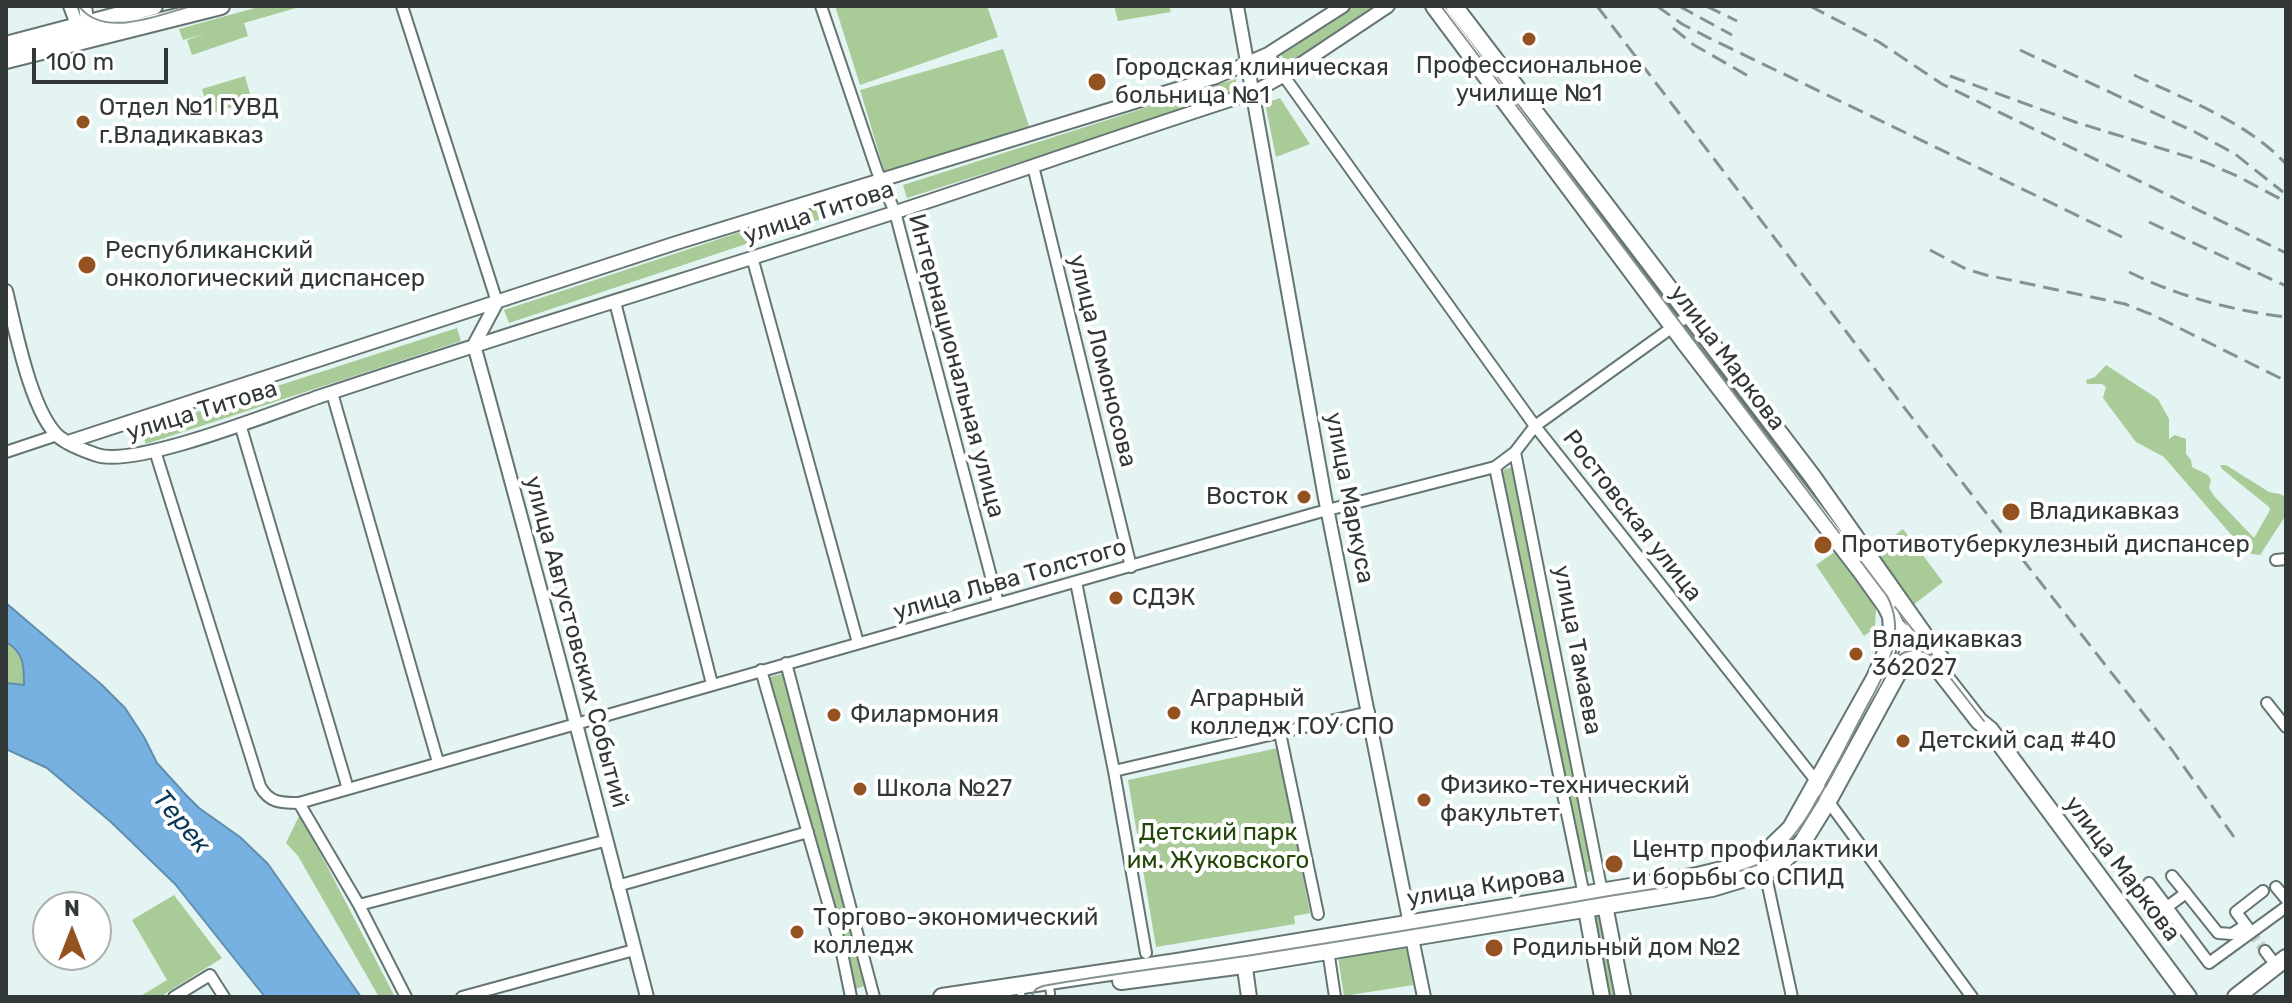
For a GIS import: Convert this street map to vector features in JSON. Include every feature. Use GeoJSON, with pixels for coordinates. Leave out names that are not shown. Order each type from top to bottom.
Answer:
{"type":"FeatureCollection","features":[{"type":"Feature","properties":{"kind":"main road"},"geometry":{"type":"LineString","coordinates":[[6,60],[154,6]]}},
{"type":"Feature","properties":{"kind":"main road"},"geometry":{"type":"LineString","coordinates":[[6,45],[221,6]]}},
{"type":"Feature","properties":{"kind":"main road","name":"улица Маркова"},"geometry":{"type":"LineString","coordinates":[[1434,6],[1673,327],[1861,571],[1891,617],[1990,730],[2188,997]]}},
{"type":"Feature","properties":{"kind":"main road","name":"улица Маркова"},"geometry":{"type":"LineString","coordinates":[[1454,6],[1812,476],[1986,718],[1990,730]]}},
{"type":"Feature","properties":{"kind":"main road","name":"улица Кирова"},"geometry":{"type":"LineString","coordinates":[[1604,899],[1728,869],[1761,857],[1791,828],[1881,664],[1890,637],[1891,617]]}},
{"type":"Feature","properties":{"kind":"main road","name":"улица Кирова"},"geometry":{"type":"LineString","coordinates":[[1017,996],[1050,994],[1243,958],[1604,899],[1712,888],[1765,872],[1802,843],[1828,801],[1900,669],[1912,642],[1915,623]]}},
{"type":"Feature","properties":{"kind":"main road"},"geometry":{"type":"LineString","coordinates":[[1900,669],[1922,659],[1936,666]]}},
{"type":"Feature","properties":{"kind":"main road","name":"улица Тамаева"},"geometry":{"type":"LineString","coordinates":[[1604,899],[1623,997]]}},
{"type":"Feature","properties":{"kind":"main road","name":"улица Тамаева"},"geometry":{"type":"LineString","coordinates":[[1585,902],[1602,997]]}},
{"type":"Feature","properties":{"kind":"main road","name":"улица Кирова"},"geometry":{"type":"LineString","coordinates":[[942,997],[1328,950],[1411,931]]}},
{"type":"Feature","properties":{"kind":"main road"},"geometry":{"type":"LineString","coordinates":[[1243,958],[1249,997]]}},
{"type":"Feature","properties":{"kind":"main road"},"geometry":{"type":"LineString","coordinates":[[2236,997],[2281,961]]}},
{"type":"Feature","properties":{"kind":"street"},"geometry":{"type":"LineString","coordinates":[[70,6],[84,30]]}},
{"type":"Feature","properties":{"kind":"street"},"geometry":{"type":"LineString","coordinates":[[84,30],[85,6]]}},
{"type":"Feature","properties":{"kind":"street"},"geometry":{"type":"LineString","coordinates":[[402,6],[497,302],[474,345]]}},
{"type":"Feature","properties":{"kind":"street","name":"Интернациональная улица"},"geometry":{"type":"LineString","coordinates":[[821,6],[895,212],[998,603]]}},
{"type":"Feature","properties":{"kind":"street","name":"улица Маркуса"},"geometry":{"type":"LineString","coordinates":[[1237,6],[1328,510],[1424,997]]}},
{"type":"Feature","properties":{"kind":"street","name":"улица Титова"},"geometry":{"type":"LineString","coordinates":[[62,438],[1248,65],[1343,6]]}},
{"type":"Feature","properties":{"kind":"street","name":"улица Титова"},"geometry":{"type":"LineString","coordinates":[[62,438],[100,456],[124,458],[155,451],[474,345],[895,212],[1252,93],[1388,6]]}},
{"type":"Feature","properties":{"kind":"street","name":"Ростовская улица"},"geometry":{"type":"LineString","coordinates":[[1268,54],[1535,426],[1817,783],[1972,997]]}},
{"type":"Feature","properties":{"kind":"street","name":"улица Ломоносова"},"geometry":{"type":"LineString","coordinates":[[1033,166],[1131,567]]}},
{"type":"Feature","properties":{"kind":"street"},"geometry":{"type":"LineString","coordinates":[[752,257],[858,643]]}},
{"type":"Feature","properties":{"kind":"street"},"geometry":{"type":"LineString","coordinates":[[6,291],[19,345],[41,411],[62,438],[6,452]]}},
{"type":"Feature","properties":{"kind":"street"},"geometry":{"type":"LineString","coordinates":[[615,302],[712,684]]}},
{"type":"Feature","properties":{"kind":"street","name":"улица Льва Толстого"},"geometry":{"type":"LineString","coordinates":[[299,803],[1328,510],[1495,467],[1515,452],[1535,426],[1688,316]]}},
{"type":"Feature","properties":{"kind":"street","name":"улица Августовских Событий"},"geometry":{"type":"LineString","coordinates":[[474,345],[577,722],[604,841],[647,997]]}},
{"type":"Feature","properties":{"kind":"street"},"geometry":{"type":"LineString","coordinates":[[332,393],[438,762]]}},
{"type":"Feature","properties":{"kind":"street"},"geometry":{"type":"LineString","coordinates":[[240,424],[348,789]]}},
{"type":"Feature","properties":{"kind":"street"},"geometry":{"type":"LineString","coordinates":[[155,451],[257,780],[269,799],[299,803],[359,905],[406,997]]}},
{"type":"Feature","properties":{"kind":"street","name":"улица Тамаева"},"geometry":{"type":"LineString","coordinates":[[1515,452],[1604,899]]}},
{"type":"Feature","properties":{"kind":"street","name":"улица Тамаева"},"geometry":{"type":"LineString","coordinates":[[1495,467],[1585,902]]}},
{"type":"Feature","properties":{"kind":"street"},"geometry":{"type":"LineString","coordinates":[[1076,582],[1146,953]]}},
{"type":"Feature","properties":{"kind":"street"},"geometry":{"type":"LineString","coordinates":[[786,663],[874,997]]}},
{"type":"Feature","properties":{"kind":"street"},"geometry":{"type":"LineString","coordinates":[[761,670],[841,948],[851,997]]}},
{"type":"Feature","properties":{"kind":"street"},"geometry":{"type":"LineString","coordinates":[[2267,703],[2286,727]]}},
{"type":"Feature","properties":{"kind":"street"},"geometry":{"type":"LineString","coordinates":[[1114,771],[1369,712]]}},
{"type":"Feature","properties":{"kind":"street"},"geometry":{"type":"LineString","coordinates":[[1280,733],[1318,914]]}},
{"type":"Feature","properties":{"kind":"street"},"geometry":{"type":"LineString","coordinates":[[617,886],[808,832]]}},
{"type":"Feature","properties":{"kind":"street"},"geometry":{"type":"LineString","coordinates":[[359,905],[604,841]]}},
{"type":"Feature","properties":{"kind":"street"},"geometry":{"type":"LineString","coordinates":[[1765,872],[1792,997]]}},
{"type":"Feature","properties":{"kind":"street"},"geometry":{"type":"LineString","coordinates":[[2172,876],[2218,933],[2232,934],[2248,929]]}},
{"type":"Feature","properties":{"kind":"street"},"geometry":{"type":"LineString","coordinates":[[2149,883],[2209,963],[2248,929],[2286,907]]}},
{"type":"Feature","properties":{"kind":"street"},"geometry":{"type":"LineString","coordinates":[[2276,887],[2286,899]]}},
{"type":"Feature","properties":{"kind":"street"},"geometry":{"type":"LineString","coordinates":[[2248,929],[2236,912],[2263,891]]}},
{"type":"Feature","properties":{"kind":"street"},"geometry":{"type":"LineString","coordinates":[[2167,907],[2186,893]]}},
{"type":"Feature","properties":{"kind":"street"},"geometry":{"type":"LineString","coordinates":[[462,997],[634,950]]}},
{"type":"Feature","properties":{"kind":"street"},"geometry":{"type":"LineString","coordinates":[[1328,950],[1335,997]]}},
{"type":"Feature","properties":{"kind":"street"},"geometry":{"type":"LineString","coordinates":[[2265,951],[2281,961]]}},
{"type":"Feature","properties":{"kind":"street"},"geometry":{"type":"LineString","coordinates":[[174,997],[210,975],[224,997]]}},
{"type":"Feature","properties":{"kind":"green space"},"geometry":{"type":"Polygon","coordinates":[[[262,6],[303,6],[244,23],[248,36],[192,55],[187,40],[205,34],[183,40],[179,29],[262,6]]]}},
{"type":"Feature","properties":{"kind":"green space"},"geometry":{"type":"Polygon","coordinates":[[[835,6],[987,6],[998,37],[860,85],[835,6]]]}},
{"type":"Feature","properties":{"kind":"green space"},"geometry":{"type":"Polygon","coordinates":[[[1114,6],[1169,6],[1171,12],[1118,21],[1114,6]]]}},
{"type":"Feature","properties":{"kind":"green space"},"geometry":{"type":"Polygon","coordinates":[[[1353,6],[1382,6],[1288,66],[1280,53],[1353,6]]]}},
{"type":"Feature","properties":{"kind":"green space"},"geometry":{"type":"Polygon","coordinates":[[[1003,49],[1029,126],[885,173],[860,90],[1003,49]]]}},
{"type":"Feature","properties":{"kind":"green space"},"geometry":{"type":"Polygon","coordinates":[[[245,76],[252,101],[209,114],[202,89],[245,76]]]}},
{"type":"Feature","properties":{"kind":"green space"},"geometry":{"type":"Polygon","coordinates":[[[1236,79],[1236,92],[1222,98],[907,198],[903,185],[1236,79]]]}},
{"type":"Feature","properties":{"kind":"green space"},"geometry":{"type":"Polygon","coordinates":[[[1280,98],[1310,144],[1276,157],[1265,103],[1280,98]]]}},
{"type":"Feature","properties":{"kind":"green space"},"geometry":{"type":"Polygon","coordinates":[[[871,189],[875,201],[509,323],[504,310],[871,189]]]}},
{"type":"Feature","properties":{"kind":"green space"},"geometry":{"type":"Polygon","coordinates":[[[457,328],[461,341],[146,444],[141,430],[457,328]]]}},
{"type":"Feature","properties":{"kind":"green space"},"geometry":{"type":"Polygon","coordinates":[[[2106,365],[2158,399],[2169,419],[2169,439],[2175,435],[2186,439],[2186,454],[2192,467],[2208,475],[2211,480],[2209,488],[2214,496],[2254,538],[2269,507],[2220,465],[2226,465],[2269,492],[2285,497],[2286,515],[2260,555],[2247,553],[2164,457],[2136,442],[2103,398],[2106,387],[2087,384],[2086,380],[2095,377],[2106,365]]]}},
{"type":"Feature","properties":{"kind":"green space"},"geometry":{"type":"Polygon","coordinates":[[[1513,467],[1593,871],[1581,873],[1502,470],[1513,467]]]}},
{"type":"Feature","properties":{"kind":"green space"},"geometry":{"type":"Polygon","coordinates":[[[1903,529],[1943,582],[1913,605],[1872,552],[1903,529]]]}},
{"type":"Feature","properties":{"kind":"green space"},"geometry":{"type":"Polygon","coordinates":[[[1836,551],[1876,609],[1875,628],[1864,636],[1816,565],[1836,551]]]}},
{"type":"Feature","properties":{"kind":"green space"},"geometry":{"type":"Polygon","coordinates":[[[6,642],[19,655],[24,685],[6,683],[6,642]]]}},
{"type":"Feature","properties":{"kind":"green space"},"geometry":{"type":"Polygon","coordinates":[[[782,674],[868,985],[855,989],[769,677],[782,674]]]}},
{"type":"Feature","properties":{"kind":"green space","name":"Детский парк им. Жуковского"},"geometry":{"type":"Polygon","coordinates":[[[1278,748],[1310,913],[1294,916],[1295,924],[1156,947],[1128,780],[1278,748]]]}},
{"type":"Feature","properties":{"kind":"green space"},"geometry":{"type":"Polygon","coordinates":[[[300,814],[395,997],[379,997],[298,856],[286,843],[300,814]]]}},
{"type":"Feature","properties":{"kind":"green space"},"geometry":{"type":"Polygon","coordinates":[[[174,895],[222,958],[160,997],[139,997],[167,980],[132,920],[174,895]]]}},
{"type":"Feature","properties":{"kind":"green space"},"geometry":{"type":"Polygon","coordinates":[[[1603,915],[1619,997],[1606,997],[1591,917],[1603,915]]]}},
{"type":"Feature","properties":{"kind":"green space"},"geometry":{"type":"Polygon","coordinates":[[[1407,946],[1413,985],[1344,996],[1338,957],[1407,946]]]}},
{"type":"Feature","properties":{"kind":"water","name":"Терек"},"geometry":{"type":"Polygon","coordinates":[[[6,603],[102,685],[125,708],[157,763],[186,795],[240,837],[268,864],[361,997],[265,997],[175,884],[111,822],[47,768],[6,749],[6,683],[24,685],[20,655],[6,642],[6,603]]]}},
{"type":"Feature","properties":{"kind":"tunnel"},"geometry":{"type":"LineString","coordinates":[[2151,919],[2167,907]]}},
{"type":"Feature","properties":{"kind":"tunnel"},"geometry":{"type":"LineString","coordinates":[[2251,932],[2265,951]]}},
{"type":"Feature","properties":{"kind":"tram line"},"geometry":{"type":"LineString","coordinates":[[79,6],[89,16],[117,23],[148,19],[191,6]]}},
{"type":"Feature","properties":{"kind":"tram line"},"geometry":{"type":"LineString","coordinates":[[1031,997],[1036,989],[1043,986],[1291,949],[1671,886],[1718,877],[1759,864],[1787,844],[1812,810],[1885,671],[1895,626],[1887,596],[1441,6]]}},
{"type":"Feature","properties":{"kind":"tram line"},"geometry":{"type":"LineString","coordinates":[[1895,607],[1984,721]]}},
{"type":"Feature","properties":{"kind":"tram line"},"geometry":{"type":"LineString","coordinates":[[1896,658],[1916,650],[1935,659]]}},
{"type":"Feature","properties":{"kind":"railway"},"geometry":{"type":"LineString","coordinates":[[1597,6],[1936,449],[2172,750],[2234,837]]}},
{"type":"Feature","properties":{"kind":"railway"},"geometry":{"type":"LineString","coordinates":[[1657,6],[1711,39],[2122,237]]}},
{"type":"Feature","properties":{"kind":"railway"},"geometry":{"type":"LineString","coordinates":[[1679,6],[1732,35]]}},
{"type":"Feature","properties":{"kind":"railway"},"geometry":{"type":"LineString","coordinates":[[1706,6],[1737,21]]}},
{"type":"Feature","properties":{"kind":"railway"},"geometry":{"type":"LineString","coordinates":[[1810,6],[1879,42],[1942,84],[2286,253]]}},
{"type":"Feature","properties":{"kind":"railway"},"geometry":{"type":"LineString","coordinates":[[1673,28],[1694,45],[1750,77]]}},
{"type":"Feature","properties":{"kind":"railway"},"geometry":{"type":"LineString","coordinates":[[2020,50],[2195,132],[2235,154],[2283,192]]}},
{"type":"Feature","properties":{"kind":"railway"},"geometry":{"type":"LineString","coordinates":[[2134,75],[2253,135],[2286,164]]}},
{"type":"Feature","properties":{"kind":"railway"},"geometry":{"type":"LineString","coordinates":[[1950,76],[2075,122],[2205,162],[2286,202]]}},
{"type":"Feature","properties":{"kind":"railway"},"geometry":{"type":"LineString","coordinates":[[2149,222],[2286,286]]}},
{"type":"Feature","properties":{"kind":"railway"},"geometry":{"type":"LineString","coordinates":[[1930,250],[1966,269],[1986,275],[2125,304],[2286,381]]}},
{"type":"Feature","properties":{"kind":"railway"},"geometry":{"type":"LineString","coordinates":[[2129,272],[2167,289],[2206,301],[2286,317]]}},
{"type":"Feature","properties":{"kind":"place","name":"Профессиональное училище №1"},"geometry":{"type":"Point","coordinates":[1529,39]}},
{"type":"Feature","properties":{"kind":"place","name":"Городская клиническая больница №1"},"geometry":{"type":"Point","coordinates":[1097,82]}},
{"type":"Feature","properties":{"kind":"place","name":"Отдел №1 ГУВД г.Владикавказ"},"geometry":{"type":"Point","coordinates":[83,122]}},
{"type":"Feature","properties":{"kind":"place","name":"Республиканский онкологический диспансер"},"geometry":{"type":"Point","coordinates":[87,265]}},
{"type":"Feature","properties":{"kind":"place","name":"Восток"},"geometry":{"type":"Point","coordinates":[1304,497]}},
{"type":"Feature","properties":{"kind":"place","name":"Владикавказ"},"geometry":{"type":"Point","coordinates":[2011,512]}},
{"type":"Feature","properties":{"kind":"place","name":"Противотуберкулезный диспансер"},"geometry":{"type":"Point","coordinates":[1823,545]}},
{"type":"Feature","properties":{"kind":"place","name":"СДЭК"},"geometry":{"type":"Point","coordinates":[1116,598]}},
{"type":"Feature","properties":{"kind":"place","name":"Владикавказ 362027"},"geometry":{"type":"Point","coordinates":[1856,654]}},
{"type":"Feature","properties":{"kind":"place","name":"Аграрный колледж ГОУ СПО"},"geometry":{"type":"Point","coordinates":[1174,713]}},
{"type":"Feature","properties":{"kind":"place","name":"Филармония"},"geometry":{"type":"Point","coordinates":[834,715]}},
{"type":"Feature","properties":{"kind":"place","name":"Детский сад #40"},"geometry":{"type":"Point","coordinates":[1903,741]}},
{"type":"Feature","properties":{"kind":"place","name":"Школа №27"},"geometry":{"type":"Point","coordinates":[860,789]}},
{"type":"Feature","properties":{"kind":"place","name":"Физико-технический факультет"},"geometry":{"type":"Point","coordinates":[1424,800]}},
{"type":"Feature","properties":{"kind":"place","name":"Центр профилактики и борьбы со СПИД"},"geometry":{"type":"Point","coordinates":[1614,864]}},
{"type":"Feature","properties":{"kind":"place","name":"Торгово-экономический колледж"},"geometry":{"type":"Point","coordinates":[797,932]}},
{"type":"Feature","properties":{"kind":"place","name":"Родильный дом №2"},"geometry":{"type":"Point","coordinates":[1494,948]}}]}
